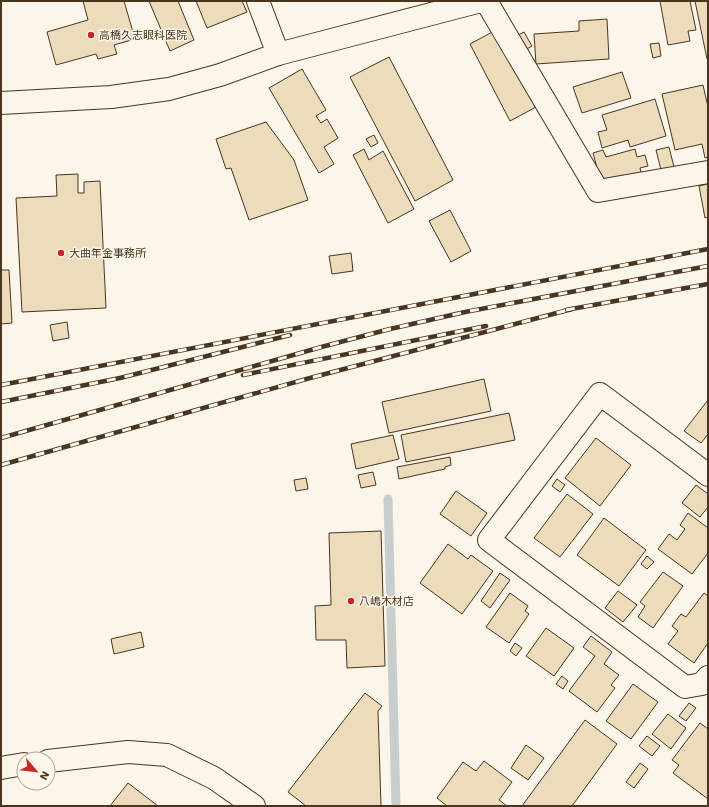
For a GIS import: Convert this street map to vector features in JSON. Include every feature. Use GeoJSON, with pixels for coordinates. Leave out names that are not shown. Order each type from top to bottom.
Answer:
{"type":"FeatureCollection","features":[{"type":"Feature","properties":{"kind":"street"},"geometry":{"type":"LineString","coordinates":[[258,1],[278,54]]}},
{"type":"Feature","properties":{"kind":"street"},"geometry":{"type":"LineString","coordinates":[[1,103],[111,97],[169,89],[220,75],[278,54],[481,1]]}},
{"type":"Feature","properties":{"kind":"street"},"geometry":{"type":"LineString","coordinates":[[486,1],[598,191],[708,172]]}},
{"type":"Feature","properties":{"kind":"street"},"geometry":{"type":"LineString","coordinates":[[708,475],[600,394],[489,540],[685,687],[702,684],[708,677]]}},
{"type":"Feature","properties":{"kind":"street"},"geometry":{"type":"LineString","coordinates":[[56,760],[128,752],[167,755],[214,778],[254,806]]}},
{"type":"Feature","properties":{"kind":"building","name":"高橋久志眼科医院"},"geometry":{"type":"Polygon","coordinates":[[[83,1],[124,1],[135,39],[114,45],[117,54],[98,59],[96,54],[56,65],[47,32],[88,20],[83,1]]]}},
{"type":"Feature","properties":{"kind":"building"},"geometry":{"type":"Polygon","coordinates":[[[149,1],[178,1],[194,40],[170,51],[149,1]]]}},
{"type":"Feature","properties":{"kind":"building"},"geometry":{"type":"Polygon","coordinates":[[[196,1],[242,1],[247,12],[207,28],[196,1]]]}},
{"type":"Feature","properties":{"kind":"building"},"geometry":{"type":"Polygon","coordinates":[[[660,1],[690,1],[696,30],[688,31],[690,41],[668,45],[660,1]]]}},
{"type":"Feature","properties":{"kind":"building"},"geometry":{"type":"Polygon","coordinates":[[[695,1],[708,1],[708,59],[707,59],[695,1]]]}},
{"type":"Feature","properties":{"kind":"building"},"geometry":{"type":"Polygon","coordinates":[[[607,19],[609,59],[536,64],[534,34],[579,31],[579,21],[607,19]]]}},
{"type":"Feature","properties":{"kind":"building"},"geometry":{"type":"Polygon","coordinates":[[[496,30],[536,107],[510,121],[470,44],[496,30]]]}},
{"type":"Feature","properties":{"kind":"building"},"geometry":{"type":"Polygon","coordinates":[[[524,32],[532,46],[522,52],[513,38],[524,32]]]}},
{"type":"Feature","properties":{"kind":"building"},"geometry":{"type":"Polygon","coordinates":[[[659,43],[661,56],[653,58],[650,44],[659,43]]]}},
{"type":"Feature","properties":{"kind":"building"},"geometry":{"type":"Polygon","coordinates":[[[389,57],[453,180],[415,201],[350,77],[389,57]]]}},
{"type":"Feature","properties":{"kind":"building"},"geometry":{"type":"Polygon","coordinates":[[[302,69],[326,110],[316,116],[321,123],[327,119],[338,138],[324,147],[334,164],[319,173],[269,88],[302,69]]]}},
{"type":"Feature","properties":{"kind":"building"},"geometry":{"type":"Polygon","coordinates":[[[622,72],[631,98],[582,113],[573,87],[622,72]]]}},
{"type":"Feature","properties":{"kind":"building"},"geometry":{"type":"Polygon","coordinates":[[[703,85],[708,107],[708,157],[705,158],[702,144],[675,150],[662,94],[703,85]]]}},
{"type":"Feature","properties":{"kind":"building"},"geometry":{"type":"Polygon","coordinates":[[[655,99],[666,136],[630,147],[628,140],[602,148],[598,132],[607,130],[602,115],[655,99]]]}},
{"type":"Feature","properties":{"kind":"building"},"geometry":{"type":"Polygon","coordinates":[[[266,122],[294,160],[308,200],[249,220],[231,168],[226,169],[216,139],[266,122]]]}},
{"type":"Feature","properties":{"kind":"building"},"geometry":{"type":"Polygon","coordinates":[[[374,135],[378,143],[371,147],[366,139],[374,135]]]}},
{"type":"Feature","properties":{"kind":"building"},"geometry":{"type":"Polygon","coordinates":[[[669,147],[674,167],[661,170],[656,150],[669,147]]]}},
{"type":"Feature","properties":{"kind":"building"},"geometry":{"type":"Polygon","coordinates":[[[364,149],[369,160],[383,151],[414,209],[388,223],[353,155],[364,149]]]}},
{"type":"Feature","properties":{"kind":"building"},"geometry":{"type":"Polygon","coordinates":[[[635,149],[637,157],[645,155],[648,166],[640,168],[642,176],[602,186],[593,153],[603,150],[606,157],[635,149]]]}},
{"type":"Feature","properties":{"kind":"building","name":"大曲年金事務所"},"geometry":{"type":"Polygon","coordinates":[[[78,174],[78,193],[84,193],[84,182],[100,181],[106,308],[22,312],[16,198],[57,196],[56,175],[78,174]]]}},
{"type":"Feature","properties":{"kind":"building"},"geometry":{"type":"Polygon","coordinates":[[[708,184],[708,217],[705,218],[699,186],[708,184]]]}},
{"type":"Feature","properties":{"kind":"building"},"geometry":{"type":"Polygon","coordinates":[[[450,210],[471,251],[451,262],[429,221],[450,210]]]}},
{"type":"Feature","properties":{"kind":"building"},"geometry":{"type":"Polygon","coordinates":[[[351,253],[353,271],[332,274],[329,256],[351,253]]]}},
{"type":"Feature","properties":{"kind":"building"},"geometry":{"type":"Polygon","coordinates":[[[1,270],[9,270],[12,323],[1,324],[1,270]]]}},
{"type":"Feature","properties":{"kind":"building"},"geometry":{"type":"Polygon","coordinates":[[[67,322],[69,338],[53,341],[50,325],[67,322]]]}},
{"type":"Feature","properties":{"kind":"building"},"geometry":{"type":"Polygon","coordinates":[[[484,379],[491,411],[389,433],[382,402],[484,379]]]}},
{"type":"Feature","properties":{"kind":"building"},"geometry":{"type":"Polygon","coordinates":[[[708,400],[708,434],[701,443],[684,431],[708,400]]]}},
{"type":"Feature","properties":{"kind":"building"},"geometry":{"type":"Polygon","coordinates":[[[509,413],[515,440],[406,462],[401,435],[509,413]]]}},
{"type":"Feature","properties":{"kind":"building"},"geometry":{"type":"Polygon","coordinates":[[[393,435],[399,459],[356,469],[351,444],[393,435]]]}},
{"type":"Feature","properties":{"kind":"building"},"geometry":{"type":"Polygon","coordinates":[[[596,438],[631,465],[600,506],[565,478],[596,438]]]}},
{"type":"Feature","properties":{"kind":"building"},"geometry":{"type":"Polygon","coordinates":[[[450,457],[451,465],[445,467],[445,469],[399,479],[397,467],[450,457]]]}},
{"type":"Feature","properties":{"kind":"building"},"geometry":{"type":"Polygon","coordinates":[[[373,472],[376,485],[361,488],[358,475],[373,472]]]}},
{"type":"Feature","properties":{"kind":"building"},"geometry":{"type":"Polygon","coordinates":[[[306,478],[308,489],[296,491],[294,480],[306,478]]]}},
{"type":"Feature","properties":{"kind":"building"},"geometry":{"type":"Polygon","coordinates":[[[557,479],[565,485],[560,492],[552,486],[557,479]]]}},
{"type":"Feature","properties":{"kind":"building"},"geometry":{"type":"Polygon","coordinates":[[[696,485],[708,494],[708,507],[700,517],[682,503],[696,485]]]}},
{"type":"Feature","properties":{"kind":"building"},"geometry":{"type":"Polygon","coordinates":[[[456,491],[487,513],[471,536],[440,514],[456,491]]]}},
{"type":"Feature","properties":{"kind":"building"},"geometry":{"type":"Polygon","coordinates":[[[567,494],[593,514],[560,557],[534,538],[567,494]]]}},
{"type":"Feature","properties":{"kind":"building"},"geometry":{"type":"Polygon","coordinates":[[[688,513],[708,528],[708,553],[692,574],[658,549],[669,534],[677,540],[685,529],[680,525],[688,513]]]}},
{"type":"Feature","properties":{"kind":"building"},"geometry":{"type":"Polygon","coordinates":[[[604,518],[646,550],[619,586],[577,555],[604,518]]]}},
{"type":"Feature","properties":{"kind":"building"},"geometry":{"type":"Polygon","coordinates":[[[381,531],[385,666],[347,668],[346,640],[316,640],[315,606],[331,605],[329,533],[381,531]]]}},
{"type":"Feature","properties":{"kind":"building"},"geometry":{"type":"Polygon","coordinates":[[[448,544],[468,559],[471,555],[493,571],[462,614],[420,583],[448,544]]]}},
{"type":"Feature","properties":{"kind":"building"},"geometry":{"type":"Polygon","coordinates":[[[647,556],[654,562],[647,569],[641,564],[647,556]]]}},
{"type":"Feature","properties":{"kind":"building"},"geometry":{"type":"Polygon","coordinates":[[[663,572],[683,586],[653,628],[638,617],[645,606],[640,602],[663,572]]]}},
{"type":"Feature","properties":{"kind":"building"},"geometry":{"type":"Polygon","coordinates":[[[500,573],[510,580],[490,608],[481,601],[500,573]]]}},
{"type":"Feature","properties":{"kind":"building"},"geometry":{"type":"Polygon","coordinates":[[[618,591],[637,605],[623,622],[605,608],[618,591]]]}},
{"type":"Feature","properties":{"kind":"building"},"geometry":{"type":"Polygon","coordinates":[[[510,593],[528,606],[525,611],[529,614],[509,643],[486,627],[510,593]]]}},
{"type":"Feature","properties":{"kind":"building"},"geometry":{"type":"Polygon","coordinates":[[[704,593],[708,596],[708,643],[694,663],[668,644],[678,631],[672,626],[681,614],[686,617],[704,593]]]}},
{"type":"Feature","properties":{"kind":"building"},"geometry":{"type":"Polygon","coordinates":[[[546,628],[574,648],[554,676],[526,656],[546,628]]]}},
{"type":"Feature","properties":{"kind":"building"},"geometry":{"type":"Polygon","coordinates":[[[141,632],[144,647],[114,654],[111,639],[141,632]]]}},
{"type":"Feature","properties":{"kind":"building"},"geometry":{"type":"Polygon","coordinates":[[[591,636],[612,652],[604,664],[619,675],[611,685],[615,688],[597,712],[569,691],[595,656],[583,647],[591,636]]]}},
{"type":"Feature","properties":{"kind":"building"},"geometry":{"type":"Polygon","coordinates":[[[515,643],[522,648],[516,656],[510,651],[515,643]]]}},
{"type":"Feature","properties":{"kind":"building"},"geometry":{"type":"Polygon","coordinates":[[[562,676],[568,681],[563,689],[556,684],[562,676]]]}},
{"type":"Feature","properties":{"kind":"building"},"geometry":{"type":"Polygon","coordinates":[[[633,684],[658,702],[631,739],[606,721],[633,684]]]}},
{"type":"Feature","properties":{"kind":"building"},"geometry":{"type":"Polygon","coordinates":[[[365,693],[382,706],[378,711],[381,806],[306,806],[288,792],[365,693]]]}},
{"type":"Feature","properties":{"kind":"building"},"geometry":{"type":"Polygon","coordinates":[[[689,703],[696,708],[686,721],[679,716],[689,703]]]}},
{"type":"Feature","properties":{"kind":"building"},"geometry":{"type":"Polygon","coordinates":[[[668,714],[686,728],[671,749],[652,734],[668,714]]]}},
{"type":"Feature","properties":{"kind":"building"},"geometry":{"type":"Polygon","coordinates":[[[585,720],[617,744],[572,806],[522,806],[585,720]]]}},
{"type":"Feature","properties":{"kind":"building"},"geometry":{"type":"Polygon","coordinates":[[[700,723],[708,729],[708,799],[673,773],[679,765],[672,760],[700,723]]]}},
{"type":"Feature","properties":{"kind":"building"},"geometry":{"type":"Polygon","coordinates":[[[647,736],[660,746],[652,756],[639,746],[647,736]]]}},
{"type":"Feature","properties":{"kind":"building"},"geometry":{"type":"Polygon","coordinates":[[[526,745],[544,758],[528,780],[511,768],[526,745]]]}},
{"type":"Feature","properties":{"kind":"building"},"geometry":{"type":"Polygon","coordinates":[[[484,761],[512,782],[499,800],[507,806],[447,806],[437,798],[463,762],[476,771],[484,761]]]}},
{"type":"Feature","properties":{"kind":"building"},"geometry":{"type":"Polygon","coordinates":[[[640,763],[648,769],[634,788],[626,782],[640,763]]]}},
{"type":"Feature","properties":{"kind":"building"},"geometry":{"type":"Polygon","coordinates":[[[128,783],[158,806],[110,806],[128,783]]]}},
{"type":"Feature","properties":{"kind":"waterway"},"geometry":{"type":"LineString","coordinates":[[388,499],[396,806]]}},
{"type":"Feature","properties":{"kind":"railway"},"geometry":{"type":"LineString","coordinates":[[1,385],[708,249]]}},
{"type":"Feature","properties":{"kind":"railway"},"geometry":{"type":"LineString","coordinates":[[1,438],[390,329],[465,312],[708,266]]}},
{"type":"Feature","properties":{"kind":"railway"},"geometry":{"type":"LineString","coordinates":[[566,310],[708,284]]}},
{"type":"Feature","properties":{"kind":"railway"},"geometry":{"type":"LineString","coordinates":[[1,465],[310,378],[572,309]]}},
{"type":"Feature","properties":{"kind":"railway"},"geometry":{"type":"LineString","coordinates":[[243,375],[486,326]]}},
{"type":"Feature","properties":{"kind":"railway"},"geometry":{"type":"LineString","coordinates":[[1,402],[120,378],[290,335]]}},
{"type":"Feature","properties":{"kind":"place","name":"高橋久志眼科医院"},"geometry":{"type":"Point","coordinates":[91,35]}},
{"type":"Feature","properties":{"kind":"place","name":"大曲年金事務所"},"geometry":{"type":"Point","coordinates":[61,253]}},
{"type":"Feature","properties":{"kind":"place","name":"八嶋木材店"},"geometry":{"type":"Point","coordinates":[351,601]}}]}
